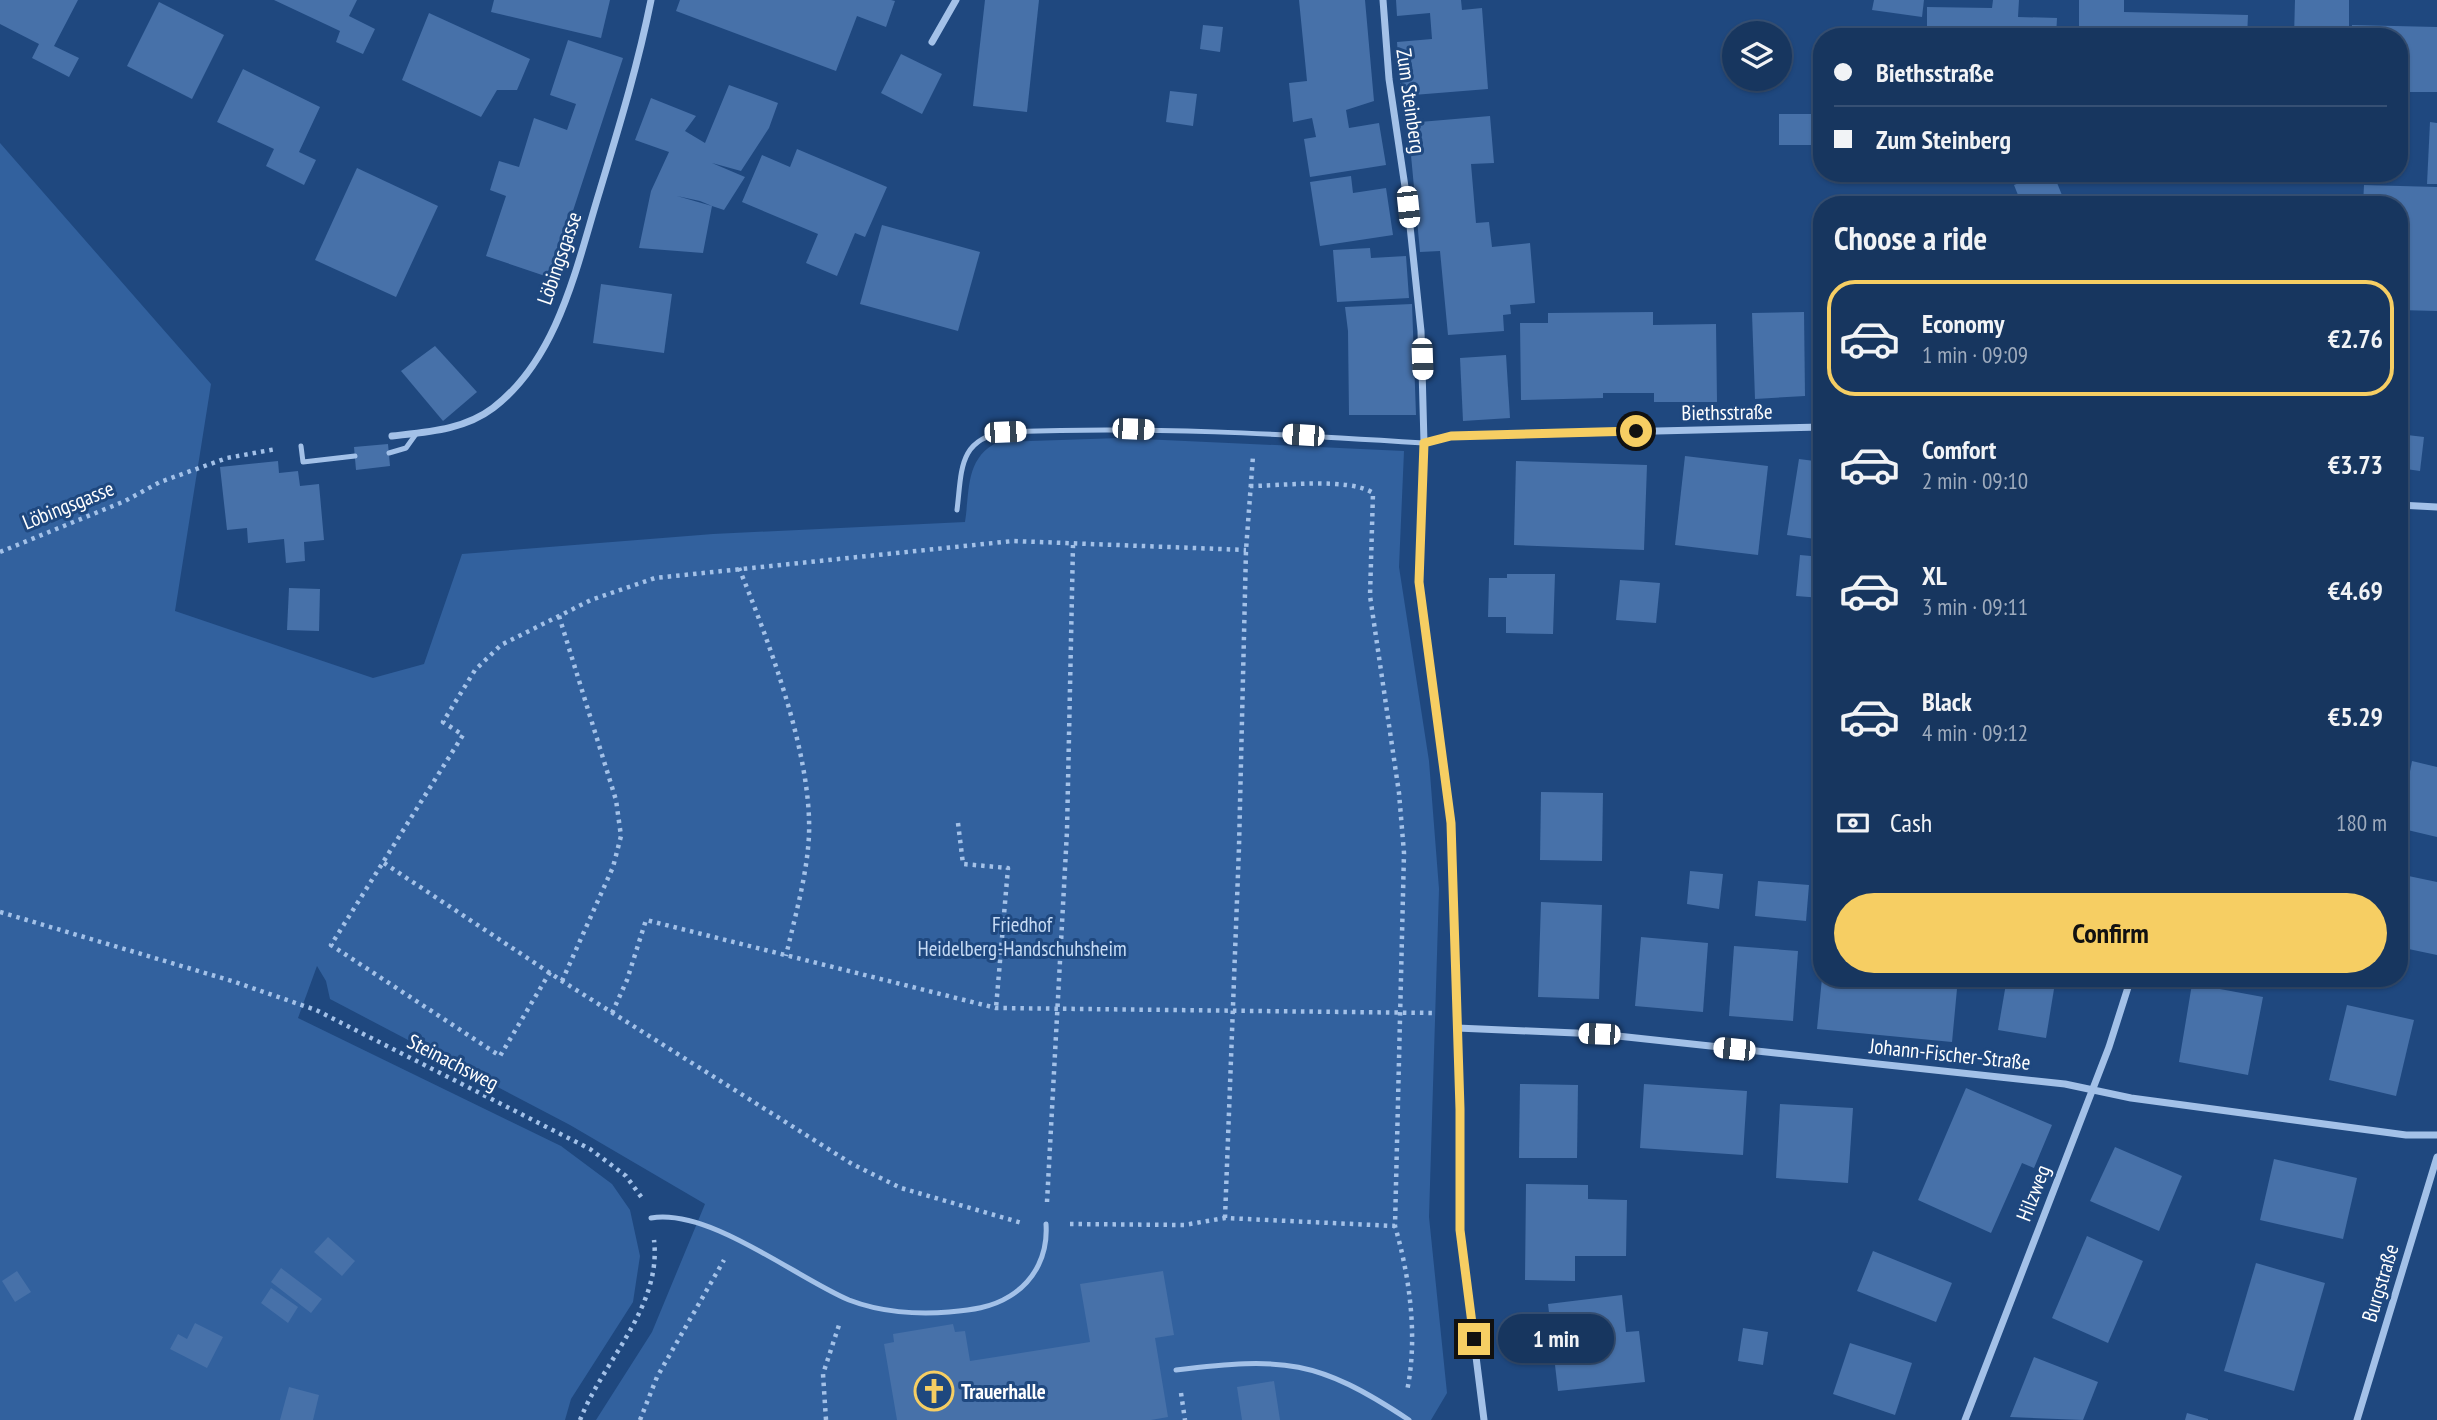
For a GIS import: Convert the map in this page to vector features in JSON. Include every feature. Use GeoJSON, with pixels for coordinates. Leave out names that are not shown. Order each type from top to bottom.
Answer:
{"type":"FeatureCollection","features":[{"type":"Feature","properties":{"kind":"street","name":"Löbingsgasse"},"geometry":{"type":"LineString","coordinates":[[392,436],[455,427],[492,409],[527,370],[566,299],[636,70],[651,0]]}},
{"type":"Feature","properties":{"kind":"street"},"geometry":{"type":"LineString","coordinates":[[932,42],[956,0]]}},
{"type":"Feature","properties":{"kind":"street","name":"Zum Steinberg"},"geometry":{"type":"LineString","coordinates":[[1383,0],[1389,79],[1408,207],[1421,331],[1424,443],[1419,582],[1451,823],[1460,1230],[1484,1420]]}},
{"type":"Feature","properties":{"kind":"street","name":"Biethsstraße"},"geometry":{"type":"LineString","coordinates":[[1424,443],[1451,436],[1813,427]]}},
{"type":"Feature","properties":{"kind":"street"},"geometry":{"type":"LineString","coordinates":[[2408,505],[2437,507]]}},
{"type":"Feature","properties":{"kind":"street","name":"Hilzweg"},"geometry":{"type":"LineString","coordinates":[[1965,1420],[2109,1046],[2128,987]]}},
{"type":"Feature","properties":{"kind":"street","name":"Johann-Fischer-Straße"},"geometry":{"type":"LineString","coordinates":[[1457,1028],[1599,1034],[2065,1084],[2406,1135],[2437,1135]]}},
{"type":"Feature","properties":{"kind":"street","name":"Burgstraße"},"geometry":{"type":"LineString","coordinates":[[2357,1420],[2437,1157]]}},
{"type":"Feature","properties":{"kind":"lane"},"geometry":{"type":"LineString","coordinates":[[957,510],[962,464],[969,449],[990,435],[1109,428],[1255,432],[1424,443]]}},
{"type":"Feature","properties":{"kind":"lane"},"geometry":{"type":"LineString","coordinates":[[389,453],[406,448],[416,433]]}},
{"type":"Feature","properties":{"kind":"lane"},"geometry":{"type":"LineString","coordinates":[[301,446],[303,462],[355,456]]}},
{"type":"Feature","properties":{"kind":"lane"},"geometry":{"type":"LineString","coordinates":[[651,1217],[682,1217],[850,1300],[885,1309],[938,1313],[984,1308],[1021,1289],[1035,1273],[1046,1243],[1046,1224]]}},
{"type":"Feature","properties":{"kind":"lane"},"geometry":{"type":"LineString","coordinates":[[1177,1370],[1238,1363],[1294,1364],[1341,1380],[1408,1419]]}},
{"type":"Feature","properties":{"kind":"path"},"geometry":{"type":"LineString","coordinates":[[1225,1218],[1240,833],[1246,550],[1255,432]]}},
{"type":"Feature","properties":{"kind":"path","name":"Löbingsgasse"},"geometry":{"type":"LineString","coordinates":[[0,552],[125,501],[160,482],[227,458]]}},
{"type":"Feature","properties":{"kind":"path"},"geometry":{"type":"LineString","coordinates":[[1250,486],[1345,485],[1364,487],[1373,493],[1370,596],[1399,793],[1404,853],[1395,1226],[1404,1259],[1410,1314],[1412,1360],[1405,1399],[1408,1419]]}},
{"type":"Feature","properties":{"kind":"path"},"geometry":{"type":"LineString","coordinates":[[550,972],[500,1056],[331,945],[463,736],[443,722],[475,670],[501,645],[631,584],[738,568],[987,543],[1246,550]]}},
{"type":"Feature","properties":{"kind":"path"},"geometry":{"type":"LineString","coordinates":[[1046,1224],[1067,831],[1073,545]]}},
{"type":"Feature","properties":{"kind":"path"},"geometry":{"type":"LineString","coordinates":[[738,568],[786,702],[800,761],[809,817],[804,870],[786,956]]}},
{"type":"Feature","properties":{"kind":"path"},"geometry":{"type":"LineString","coordinates":[[559,616],[609,773],[620,818],[621,836],[613,867],[562,981]]}},
{"type":"Feature","properties":{"kind":"path"},"geometry":{"type":"LineString","coordinates":[[958,823],[963,864],[1008,868],[996,1008]]}},
{"type":"Feature","properties":{"kind":"path"},"geometry":{"type":"LineString","coordinates":[[384,863],[792,1128],[881,1179],[1008,1220],[1046,1224],[1184,1225],[1225,1218],[1395,1226]]}},
{"type":"Feature","properties":{"kind":"path","name":"Steinachsweg"},"geometry":{"type":"LineString","coordinates":[[0,912],[233,981],[316,1010],[590,1149],[634,1185],[651,1217],[655,1266],[648,1294],[593,1389],[580,1420]]}},
{"type":"Feature","properties":{"kind":"path"},"geometry":{"type":"LineString","coordinates":[[612,1013],[627,980],[646,920],[996,1008],[1056,1011],[1434,1013],[1456,1009]]}},
{"type":"Feature","properties":{"kind":"path"},"geometry":{"type":"LineString","coordinates":[[640,1420],[673,1348],[737,1242]]}},
{"type":"Feature","properties":{"kind":"path"},"geometry":{"type":"LineString","coordinates":[[826,1420],[823,1374],[837,1328],[850,1300]]}},
{"type":"Feature","properties":{"kind":"path"},"geometry":{"type":"LineString","coordinates":[[1182,1397],[1185,1420]]}},
{"type":"Feature","properties":{"kind":"green space","name":"Friedhof Heidelberg-Handschuhsheim"},"geometry":{"type":"Polygon","coordinates":[[[0,143],[211,384],[175,611],[373,678],[424,664],[462,554],[713,534],[965,522],[974,466],[987,449],[998,442],[1120,438],[1404,451],[1399,567],[1429,761],[1439,889],[1429,1217],[1447,1393],[1431,1420],[596,1420],[652,1332],[705,1204],[570,1125],[330,999],[326,981],[317,966],[298,1018],[561,1146],[612,1184],[630,1210],[640,1256],[633,1302],[571,1399],[565,1420],[0,1420],[0,143]]]}},
{"type":"Feature","properties":{"kind":"building"},"geometry":{"type":"Polygon","coordinates":[[[0,0],[78,0],[54,46],[79,58],[69,77],[32,58],[39,44],[0,24],[0,0]]]}},
{"type":"Feature","properties":{"kind":"building"},"geometry":{"type":"Polygon","coordinates":[[[274,0],[357,0],[349,16],[375,29],[363,54],[336,42],[340,31],[274,0]]]}},
{"type":"Feature","properties":{"kind":"building"},"geometry":{"type":"Polygon","coordinates":[[[494,0],[610,0],[601,38],[491,12],[494,0]]]}},
{"type":"Feature","properties":{"kind":"building"},"geometry":{"type":"Polygon","coordinates":[[[680,0],[895,1],[886,27],[857,16],[836,71],[676,11],[680,0]]]}},
{"type":"Feature","properties":{"kind":"building"},"geometry":{"type":"Polygon","coordinates":[[[985,0],[1039,0],[1027,112],[973,106],[985,0]]]}},
{"type":"Feature","properties":{"kind":"building"},"geometry":{"type":"Polygon","coordinates":[[[1299,0],[1365,0],[1374,101],[1346,110],[1349,128],[1379,123],[1386,165],[1310,177],[1304,139],[1316,137],[1312,118],[1293,122],[1289,83],[1307,81],[1299,0]]]}},
{"type":"Feature","properties":{"kind":"building"},"geometry":{"type":"Polygon","coordinates":[[[1396,0],[1461,0],[1462,10],[1482,8],[1488,89],[1401,96],[1397,42],[1432,39],[1430,13],[1397,16],[1396,0]]]}},
{"type":"Feature","properties":{"kind":"building"},"geometry":{"type":"Polygon","coordinates":[[[1874,0],[1924,0],[1922,17],[1872,10],[1874,0]]]}},
{"type":"Feature","properties":{"kind":"building"},"geometry":{"type":"Polygon","coordinates":[[[1993,0],[2019,0],[2018,17],[2057,18],[2056,28],[1927,28],[1927,7],[1992,8],[1993,0]]]}},
{"type":"Feature","properties":{"kind":"building"},"geometry":{"type":"Polygon","coordinates":[[[2079,0],[2124,0],[2124,12],[2248,15],[2247,28],[2079,27],[2079,0]]]}},
{"type":"Feature","properties":{"kind":"building"},"geometry":{"type":"Polygon","coordinates":[[[2295,0],[2349,0],[2349,28],[2294,28],[2295,0]]]}},
{"type":"Feature","properties":{"kind":"building"},"geometry":{"type":"Polygon","coordinates":[[[159,2],[224,35],[192,99],[127,66],[159,2]]]}},
{"type":"Feature","properties":{"kind":"building"},"geometry":{"type":"Polygon","coordinates":[[[429,13],[530,59],[517,90],[497,90],[481,117],[402,80],[429,13]]]}},
{"type":"Feature","properties":{"kind":"building"},"geometry":{"type":"Polygon","coordinates":[[[1203,25],[1223,27],[1220,52],[1200,49],[1203,25]]]}},
{"type":"Feature","properties":{"kind":"building"},"geometry":{"type":"Polygon","coordinates":[[[2352,25],[2437,27],[2437,92],[2408,92],[2408,28],[2352,28],[2352,25]]]}},
{"type":"Feature","properties":{"kind":"building"},"geometry":{"type":"Polygon","coordinates":[[[568,40],[623,58],[551,278],[486,256],[506,196],[490,190],[499,161],[519,167],[534,118],[567,130],[576,104],[550,95],[568,40]]]}},
{"type":"Feature","properties":{"kind":"building"},"geometry":{"type":"Polygon","coordinates":[[[901,54],[942,74],[922,114],[881,93],[901,54]]]}},
{"type":"Feature","properties":{"kind":"building"},"geometry":{"type":"Polygon","coordinates":[[[243,69],[320,107],[299,152],[316,160],[304,185],[266,166],[274,149],[217,122],[243,69]]]}},
{"type":"Feature","properties":{"kind":"building"},"geometry":{"type":"Polygon","coordinates":[[[729,85],[778,103],[769,128],[741,171],[712,163],[745,177],[724,210],[712,206],[703,253],[639,248],[651,191],[669,152],[635,140],[651,98],[696,116],[685,131],[705,143],[729,85]]]}},
{"type":"Feature","properties":{"kind":"building"},"geometry":{"type":"Polygon","coordinates":[[[1170,91],[1197,94],[1193,126],[1166,122],[1170,91]]]}},
{"type":"Feature","properties":{"kind":"building"},"geometry":{"type":"Polygon","coordinates":[[[1779,114],[1812,114],[1811,145],[1779,145],[1779,114]]]}},
{"type":"Feature","properties":{"kind":"building"},"geometry":{"type":"Polygon","coordinates":[[[1490,116],[1494,163],[1471,164],[1476,223],[1489,222],[1492,247],[1530,243],[1535,303],[1510,305],[1511,314],[1503,315],[1504,331],[1448,335],[1440,251],[1420,252],[1408,123],[1490,116]]]}},
{"type":"Feature","properties":{"kind":"building"},"geometry":{"type":"Polygon","coordinates":[[[2430,122],[2437,123],[2437,184],[2427,184],[2430,122]]]}},
{"type":"Feature","properties":{"kind":"building"},"geometry":{"type":"Polygon","coordinates":[[[797,149],[887,187],[865,237],[855,233],[837,276],[806,263],[818,234],[742,202],[762,155],[790,167],[797,149]]]}},
{"type":"Feature","properties":{"kind":"building"},"geometry":{"type":"Polygon","coordinates":[[[357,168],[438,206],[396,297],[315,260],[357,168]]]}},
{"type":"Feature","properties":{"kind":"building"},"geometry":{"type":"Polygon","coordinates":[[[1351,176],[1353,193],[1386,188],[1393,235],[1320,246],[1310,182],[1351,176]]]}},
{"type":"Feature","properties":{"kind":"building"},"geometry":{"type":"Polygon","coordinates":[[[2021,182],[2057,182],[2062,196],[2018,196],[2014,185],[2021,182]]]}},
{"type":"Feature","properties":{"kind":"building"},"geometry":{"type":"Polygon","coordinates":[[[2364,185],[2437,187],[2437,311],[2408,310],[2408,196],[2363,196],[2364,185]]]}},
{"type":"Feature","properties":{"kind":"building"},"geometry":{"type":"Polygon","coordinates":[[[882,225],[980,252],[958,331],[860,304],[882,225]]]}},
{"type":"Feature","properties":{"kind":"building"},"geometry":{"type":"Polygon","coordinates":[[[1370,248],[1371,258],[1406,256],[1409,298],[1337,302],[1333,250],[1370,248]]]}},
{"type":"Feature","properties":{"kind":"building"},"geometry":{"type":"Polygon","coordinates":[[[601,284],[672,294],[664,353],[593,343],[601,284]]]}},
{"type":"Feature","properties":{"kind":"building"},"geometry":{"type":"Polygon","coordinates":[[[1412,304],[1416,415],[1349,415],[1348,331],[1345,307],[1412,304]]]}},
{"type":"Feature","properties":{"kind":"building"},"geometry":{"type":"Polygon","coordinates":[[[1653,312],[1653,325],[1716,324],[1717,402],[1654,402],[1654,393],[1603,393],[1603,398],[1521,400],[1520,323],[1548,323],[1548,313],[1653,312]]]}},
{"type":"Feature","properties":{"kind":"building"},"geometry":{"type":"Polygon","coordinates":[[[1804,312],[1805,396],[1755,399],[1752,313],[1804,312]]]}},
{"type":"Feature","properties":{"kind":"building"},"geometry":{"type":"Polygon","coordinates":[[[435,346],[477,392],[443,421],[401,371],[435,346]]]}},
{"type":"Feature","properties":{"kind":"building"},"geometry":{"type":"Polygon","coordinates":[[[1506,355],[1510,418],[1463,421],[1460,358],[1506,355]]]}},
{"type":"Feature","properties":{"kind":"building"},"geometry":{"type":"Polygon","coordinates":[[[2408,435],[2424,437],[2420,471],[2408,469],[2408,435]]]}},
{"type":"Feature","properties":{"kind":"building"},"geometry":{"type":"Polygon","coordinates":[[[388,444],[390,466],[356,470],[354,447],[388,444]]]}},
{"type":"Feature","properties":{"kind":"building"},"geometry":{"type":"Polygon","coordinates":[[[1685,456],[1768,466],[1758,555],[1675,545],[1685,456]]]}},
{"type":"Feature","properties":{"kind":"building"},"geometry":{"type":"Polygon","coordinates":[[[1799,459],[1813,461],[1813,539],[1787,535],[1799,459]]]}},
{"type":"Feature","properties":{"kind":"building"},"geometry":{"type":"Polygon","coordinates":[[[278,461],[279,473],[298,471],[300,486],[319,484],[324,540],[304,542],[305,561],[286,563],[284,539],[248,543],[247,528],[227,530],[220,467],[278,461]]]}},
{"type":"Feature","properties":{"kind":"building"},"geometry":{"type":"Polygon","coordinates":[[[1516,461],[1647,465],[1644,550],[1514,545],[1516,461]]]}},
{"type":"Feature","properties":{"kind":"building"},"geometry":{"type":"Polygon","coordinates":[[[1800,555],[1813,556],[1813,597],[1796,596],[1800,555]]]}},
{"type":"Feature","properties":{"kind":"building"},"geometry":{"type":"Polygon","coordinates":[[[1507,574],[1555,574],[1553,634],[1506,633],[1506,617],[1488,617],[1489,578],[1507,578],[1507,574]]]}},
{"type":"Feature","properties":{"kind":"building"},"geometry":{"type":"Polygon","coordinates":[[[1620,580],[1660,583],[1656,623],[1616,620],[1620,580]]]}},
{"type":"Feature","properties":{"kind":"building"},"geometry":{"type":"Polygon","coordinates":[[[289,588],[320,589],[319,631],[287,630],[289,588]]]}},
{"type":"Feature","properties":{"kind":"building"},"geometry":{"type":"Polygon","coordinates":[[[2412,761],[2437,767],[2437,837],[2408,830],[2408,782],[2412,761]]]}},
{"type":"Feature","properties":{"kind":"building"},"geometry":{"type":"Polygon","coordinates":[[[1541,792],[1603,793],[1602,861],[1540,860],[1541,792]]]}},
{"type":"Feature","properties":{"kind":"building"},"geometry":{"type":"Polygon","coordinates":[[[1690,871],[1723,874],[1719,909],[1687,904],[1690,871]]]}},
{"type":"Feature","properties":{"kind":"building"},"geometry":{"type":"Polygon","coordinates":[[[2408,876],[2437,882],[2437,955],[2408,949],[2408,876]]]}},
{"type":"Feature","properties":{"kind":"building"},"geometry":{"type":"Polygon","coordinates":[[[1758,881],[1809,885],[1806,921],[1755,916],[1758,881]]]}},
{"type":"Feature","properties":{"kind":"building"},"geometry":{"type":"Polygon","coordinates":[[[1541,902],[1602,905],[1599,999],[1538,997],[1541,902]]]}},
{"type":"Feature","properties":{"kind":"building"},"geometry":{"type":"Polygon","coordinates":[[[1641,937],[1708,943],[1703,1012],[1635,1006],[1641,937]]]}},
{"type":"Feature","properties":{"kind":"building"},"geometry":{"type":"Polygon","coordinates":[[[1734,946],[1798,951],[1793,1021],[1729,1016],[1734,946]]]}},
{"type":"Feature","properties":{"kind":"building"},"geometry":{"type":"Polygon","coordinates":[[[1821,987],[1957,987],[1952,1042],[1817,1029],[1821,987]]]}},
{"type":"Feature","properties":{"kind":"building"},"geometry":{"type":"Polygon","coordinates":[[[2005,987],[2054,987],[2046,1038],[1998,1030],[2005,987]]]}},
{"type":"Feature","properties":{"kind":"building"},"geometry":{"type":"Polygon","coordinates":[[[2192,987],[2209,987],[2263,997],[2248,1075],[2179,1062],[2192,987]]]}},
{"type":"Feature","properties":{"kind":"building"},"geometry":{"type":"Polygon","coordinates":[[[2347,1005],[2414,1020],[2396,1096],[2329,1080],[2347,1005]]]}},
{"type":"Feature","properties":{"kind":"building"},"geometry":{"type":"Polygon","coordinates":[[[1520,1084],[1578,1085],[1577,1158],[1519,1158],[1520,1084]]]}},
{"type":"Feature","properties":{"kind":"building"},"geometry":{"type":"Polygon","coordinates":[[[1644,1084],[1747,1091],[1743,1155],[1640,1148],[1644,1084]]]}},
{"type":"Feature","properties":{"kind":"building"},"geometry":{"type":"Polygon","coordinates":[[[1966,1088],[2052,1125],[2034,1168],[2022,1163],[1991,1233],[1918,1200],[1966,1088]]]}},
{"type":"Feature","properties":{"kind":"building"},"geometry":{"type":"Polygon","coordinates":[[[1780,1104],[1853,1108],[1848,1183],[1776,1178],[1780,1104]]]}},
{"type":"Feature","properties":{"kind":"building"},"geometry":{"type":"Polygon","coordinates":[[[2115,1147],[2182,1176],[2159,1231],[2090,1201],[2115,1147]]]}},
{"type":"Feature","properties":{"kind":"building"},"geometry":{"type":"Polygon","coordinates":[[[2274,1159],[2357,1178],[2343,1239],[2260,1220],[2274,1159]]]}},
{"type":"Feature","properties":{"kind":"building"},"geometry":{"type":"Polygon","coordinates":[[[1526,1184],[1588,1185],[1588,1199],[1627,1200],[1626,1256],[1575,1256],[1575,1281],[1525,1280],[1526,1184]]]}},
{"type":"Feature","properties":{"kind":"building"},"geometry":{"type":"Polygon","coordinates":[[[2087,1236],[2143,1261],[2108,1343],[2052,1318],[2087,1236]]]}},
{"type":"Feature","properties":{"kind":"building"},"geometry":{"type":"Polygon","coordinates":[[[328,1237],[355,1261],[342,1276],[314,1252],[328,1237]]]}},
{"type":"Feature","properties":{"kind":"building"},"geometry":{"type":"Polygon","coordinates":[[[1873,1251],[1952,1283],[1936,1322],[1857,1291],[1873,1251]]]}},
{"type":"Feature","properties":{"kind":"building"},"geometry":{"type":"Polygon","coordinates":[[[2256,1263],[2325,1283],[2294,1391],[2224,1371],[2256,1263]]]}},
{"type":"Feature","properties":{"kind":"building"},"geometry":{"type":"Polygon","coordinates":[[[281,1268],[322,1299],[311,1313],[271,1282],[281,1268]]]}},
{"type":"Feature","properties":{"kind":"building"},"geometry":{"type":"Polygon","coordinates":[[[17,1271],[31,1292],[15,1302],[2,1281],[17,1271]]]}},
{"type":"Feature","properties":{"kind":"building"},"geometry":{"type":"Polygon","coordinates":[[[1163,1271],[1174,1335],[1155,1338],[1168,1417],[1151,1420],[897,1420],[884,1344],[894,1342],[893,1334],[953,1324],[955,1332],[965,1331],[970,1361],[1090,1342],[1080,1284],[1163,1271]]]}},
{"type":"Feature","properties":{"kind":"building"},"geometry":{"type":"Polygon","coordinates":[[[271,1288],[298,1307],[288,1323],[261,1303],[271,1288]]]}},
{"type":"Feature","properties":{"kind":"building"},"geometry":{"type":"Polygon","coordinates":[[[1622,1295],[1626,1332],[1639,1331],[1645,1382],[1558,1391],[1548,1304],[1622,1295]]]}},
{"type":"Feature","properties":{"kind":"building"},"geometry":{"type":"Polygon","coordinates":[[[195,1323],[223,1337],[207,1368],[170,1349],[178,1334],[187,1339],[195,1323]]]}},
{"type":"Feature","properties":{"kind":"building"},"geometry":{"type":"Polygon","coordinates":[[[1743,1328],[1768,1332],[1763,1365],[1738,1361],[1743,1328]]]}},
{"type":"Feature","properties":{"kind":"building"},"geometry":{"type":"Polygon","coordinates":[[[1850,1343],[1912,1363],[1895,1415],[1833,1394],[1850,1343]]]}},
{"type":"Feature","properties":{"kind":"building"},"geometry":{"type":"Polygon","coordinates":[[[2034,1357],[2098,1382],[2083,1420],[2010,1417],[2034,1357]]]}},
{"type":"Feature","properties":{"kind":"building"},"geometry":{"type":"Polygon","coordinates":[[[1274,1381],[1280,1420],[1242,1420],[1237,1387],[1274,1381]]]}},
{"type":"Feature","properties":{"kind":"building"},"geometry":{"type":"Polygon","coordinates":[[[289,1387],[319,1395],[313,1420],[280,1420],[289,1387]]]}},
{"type":"Feature","properties":{"kind":"building"},"geometry":{"type":"Polygon","coordinates":[[[2187,1413],[2208,1419],[2208,1420],[2185,1420],[2187,1413]]]}},
{"type":"Feature","properties":{"kind":"place","name":"Trauerhalle"},"geometry":{"type":"Point","coordinates":[934,1391]}},
{"type":"Feature","properties":{"kind":"route"},"geometry":{"type":"LineString","coordinates":[[1474,1339],[1460,1230],[1460,1109],[1451,823],[1419,582],[1424,443],[1451,436],[1636,431]]}}]}
